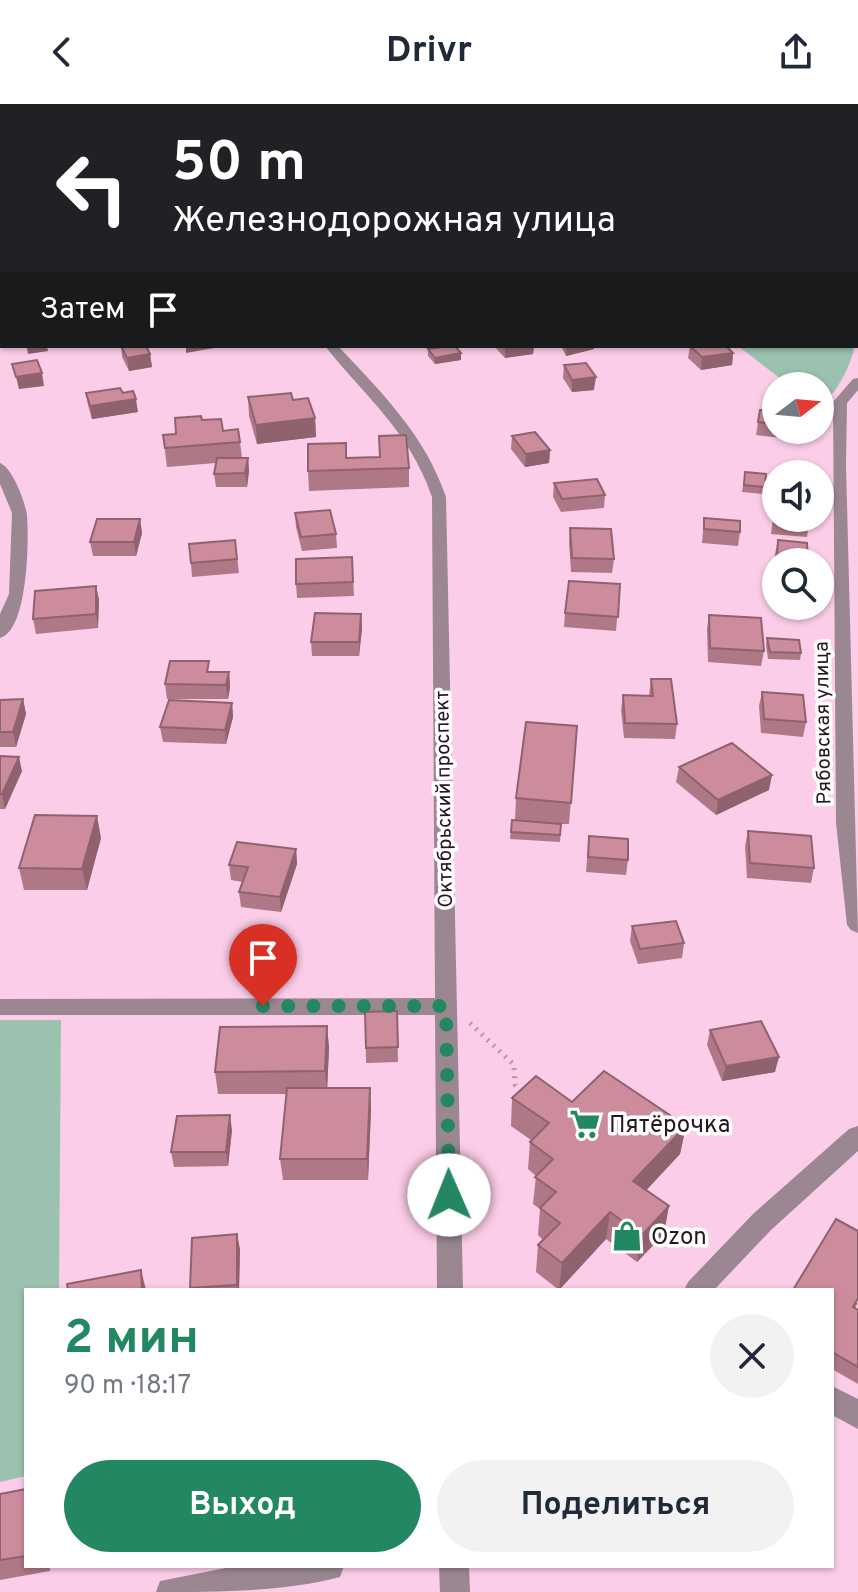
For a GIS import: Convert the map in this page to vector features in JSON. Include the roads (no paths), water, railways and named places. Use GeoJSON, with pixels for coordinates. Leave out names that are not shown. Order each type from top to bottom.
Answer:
{"type":"FeatureCollection","features":[{"type":"Feature","properties":{"kind":"street","name":"Октябрьский проспект"},"geometry":{"type":"LineString","coordinates":[[333,348],[419,446],[432,471],[439,497],[450,1288]]}},
{"type":"Feature","properties":{"kind":"street","name":"Рябовская улица"},"geometry":{"type":"LineString","coordinates":[[858,382],[840,402],[839,465],[846,823],[858,925]]}},
{"type":"Feature","properties":{"kind":"street"},"geometry":{"type":"LineString","coordinates":[[0,467],[20,513],[17,594],[0,633]]}},
{"type":"Feature","properties":{"kind":"street"},"geometry":{"type":"LineString","coordinates":[[0,1007],[446,1006]]}},
{"type":"Feature","properties":{"kind":"street"},"geometry":{"type":"LineString","coordinates":[[699,1288],[762,1222],[858,1136]]}},
{"type":"Feature","properties":{"kind":"street"},"geometry":{"type":"LineString","coordinates":[[834,1400],[858,1415]]}},
{"type":"Feature","properties":{"kind":"street"},"geometry":{"type":"LineString","coordinates":[[171,1592],[317,1568]]}},
{"type":"Feature","properties":{"kind":"street"},"geometry":{"type":"LineString","coordinates":[[454,1568],[455,1592]]}},
{"type":"Feature","properties":{"kind":"place","name":"Пятёрочка"},"geometry":{"type":"Point","coordinates":[585,1124]}},
{"type":"Feature","properties":{"kind":"place","name":"Ozon"},"geometry":{"type":"Point","coordinates":[627,1236]}}]}
